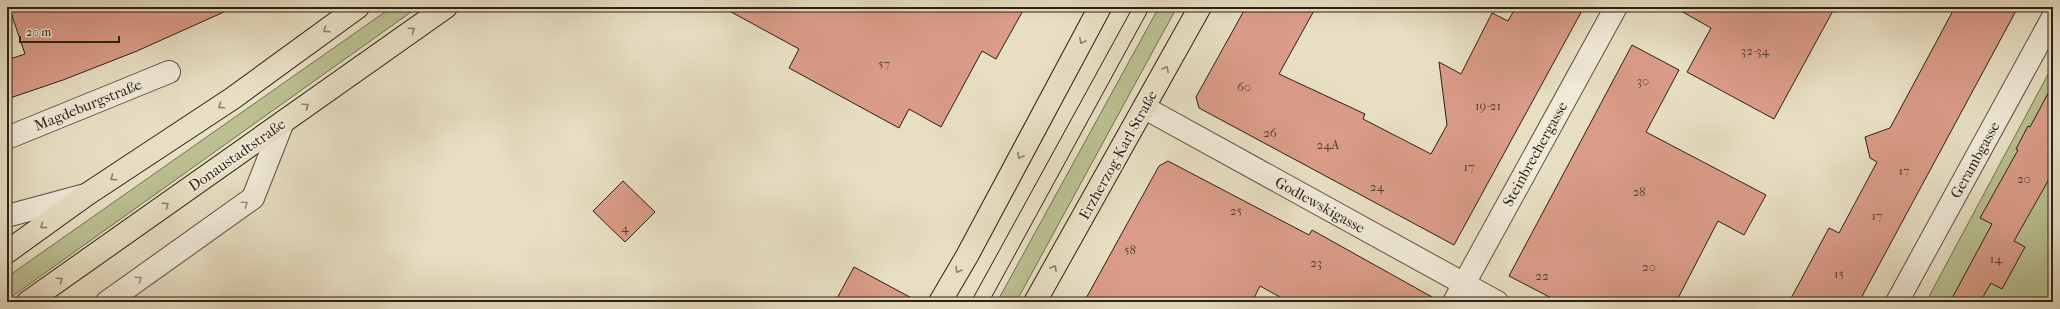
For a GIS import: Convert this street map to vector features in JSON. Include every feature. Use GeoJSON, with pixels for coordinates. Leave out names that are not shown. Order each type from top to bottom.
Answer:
{"type":"FeatureCollection","features":[{"type":"Feature","properties":{"kind":"main road"},"geometry":{"type":"LineString","coordinates":[[7,252],[86,195],[233,98],[358,7]]}},
{"type":"Feature","properties":{"kind":"main road","name":"Donaustadtstraße"},"geometry":{"type":"LineString","coordinates":[[28,302],[446,7]]}},
{"type":"Feature","properties":{"kind":"main road"},"geometry":{"type":"LineString","coordinates":[[940,302],[967,256],[1100,7]]}},
{"type":"Feature","properties":{"kind":"main road","name":"Erzherzog-Karl-Straße"},"geometry":{"type":"LineString","coordinates":[[1035,302],[1200,7]]}},
{"type":"Feature","properties":{"kind":"street","name":"Steinbrechergasse"},"geometry":{"type":"LineString","coordinates":[[1459,293],[1616,7]]}},
{"type":"Feature","properties":{"kind":"street","name":"Gerambgasse"},"geometry":{"type":"LineString","coordinates":[[1897,302],[2053,17]]}},
{"type":"Feature","properties":{"kind":"street","name":"Magdeburgstraße"},"geometry":{"type":"LineString","coordinates":[[7,138],[169,72]]}},
{"type":"Feature","properties":{"kind":"street","name":"Godlewskigasse"},"geometry":{"type":"LineString","coordinates":[[1144,108],[1459,293],[1497,302]]}},
{"type":"Feature","properties":{"kind":"street"},"geometry":{"type":"LineString","coordinates":[[107,302],[253,198],[283,122]]}},
{"type":"Feature","properties":{"kind":"street"},"geometry":{"type":"LineString","coordinates":[[7,216],[86,195]]}},
{"type":"Feature","properties":{"kind":"green space"},"geometry":{"type":"Polygon","coordinates":[[[392,7],[418,7],[7,300],[7,277],[392,7]]]}},
{"type":"Feature","properties":{"kind":"green space"},"geometry":{"type":"Polygon","coordinates":[[[1159,7],[1177,7],[1016,302],[997,302],[1159,7]]]}},
{"type":"Feature","properties":{"kind":"green space"},"geometry":{"type":"Polygon","coordinates":[[[2053,65],[2053,302],[1926,302],[2053,65]]]}},
{"type":"Feature","properties":{"kind":"building"},"geometry":{"type":"Polygon","coordinates":[[[9,7],[235,7],[137,51],[63,80],[7,99],[7,60],[25,54],[9,7]]]}},
{"type":"Feature","properties":{"kind":"building"},"geometry":{"type":"Polygon","coordinates":[[[722,7],[1025,7],[996,59],[982,51],[941,127],[909,109],[899,128],[789,68],[799,49],[722,7]]]}},
{"type":"Feature","properties":{"kind":"building"},"geometry":{"type":"Polygon","coordinates":[[[1246,7],[1316,7],[1279,74],[1365,114],[1363,119],[1431,154],[1447,125],[1439,62],[1461,74],[1492,13],[1508,21],[1516,7],[1584,7],[1454,245],[1199,108],[1196,97],[1246,7]]]}},
{"type":"Feature","properties":{"kind":"building"},"geometry":{"type":"Polygon","coordinates":[[[1674,7],[1835,7],[1774,119],[1687,72],[1711,28],[1674,7]]]}},
{"type":"Feature","properties":{"kind":"building"},"geometry":{"type":"Polygon","coordinates":[[[1955,7],[2018,7],[1859,302],[1789,302],[1829,228],[1839,233],[1877,162],[1870,158],[1865,137],[1890,128],[1955,7]]]}},
{"type":"Feature","properties":{"kind":"building"},"geometry":{"type":"Polygon","coordinates":[[[1632,45],[1679,70],[1646,132],[1766,195],[1744,235],[1718,221],[1676,302],[1559,302],[1509,276],[1632,45]]]}},
{"type":"Feature","properties":{"kind":"building"},"geometry":{"type":"Polygon","coordinates":[[[2053,84],[2053,172],[2014,241],[2025,247],[2002,289],[1991,283],[1980,302],[1950,302],[1992,224],[1980,218],[2018,150],[2016,149],[2028,126],[2030,127],[2053,84]]]}},
{"type":"Feature","properties":{"kind":"building"},"geometry":{"type":"Polygon","coordinates":[[[1168,161],[1309,235],[1312,230],[1441,302],[1289,302],[1260,286],[1252,302],[1084,302],[1159,166],[1168,161]]]}},
{"type":"Feature","properties":{"kind":"building"},"geometry":{"type":"Polygon","coordinates":[[[623,181],[655,212],[625,242],[593,211],[623,181]]]}},
{"type":"Feature","properties":{"kind":"building"},"geometry":{"type":"Polygon","coordinates":[[[854,267],[919,302],[835,302],[854,267]]]}},
{"type":"Feature","properties":{"kind":"tram line"},"geometry":{"type":"LineString","coordinates":[[971,302],[1133,7]]}},
{"type":"Feature","properties":{"kind":"tram line"},"geometry":{"type":"LineString","coordinates":[[989,302],[1150,7]]}}]}
